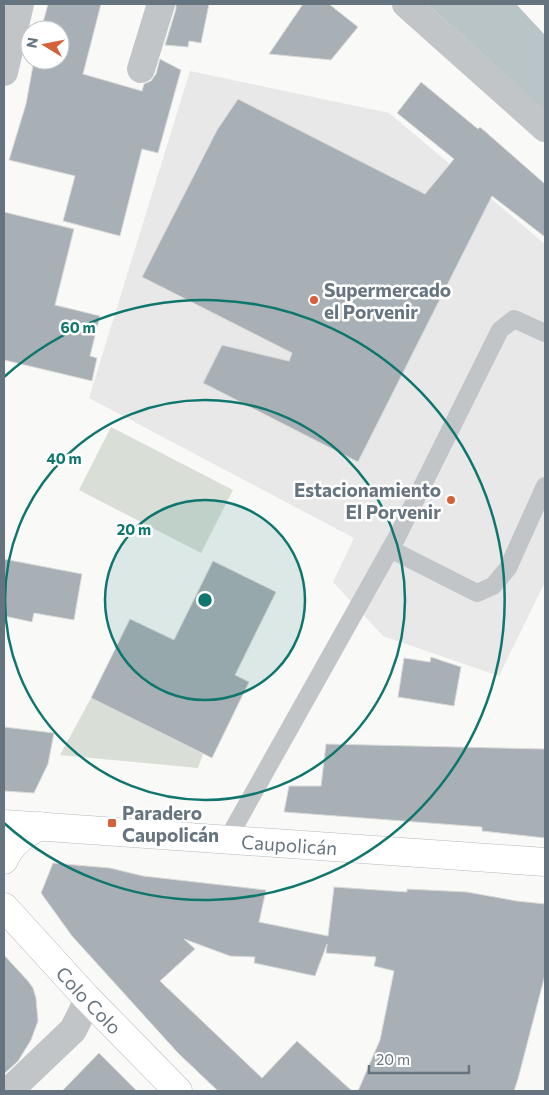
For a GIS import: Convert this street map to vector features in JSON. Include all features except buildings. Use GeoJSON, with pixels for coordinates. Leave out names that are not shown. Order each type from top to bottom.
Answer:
{"type":"FeatureCollection","features":[{"type":"Feature","properties":{"kind":"main road","name":"Caupolicán"},"geometry":{"type":"LineString","coordinates":[[4,824],[545,862]]}},
{"type":"Feature","properties":{"kind":"main road"},"geometry":{"type":"LineString","coordinates":[[4,860],[14,844],[26,833],[40,826]]}},
{"type":"Feature","properties":{"kind":"main road","name":"Colo Colo"},"geometry":{"type":"LineString","coordinates":[[4,907],[86,997],[178,1091]]}},
{"type":"Feature","properties":{"kind":"street"},"geometry":{"type":"LineString","coordinates":[[4,72],[20,4]]}},
{"type":"Feature","properties":{"kind":"street"},"geometry":{"type":"LineString","coordinates":[[140,69],[161,4]]}},
{"type":"Feature","properties":{"kind":"street"},"geometry":{"type":"LineString","coordinates":[[406,4],[545,128]]}},
{"type":"Feature","properties":{"kind":"street"},"geometry":{"type":"LineString","coordinates":[[9,1091],[73,1030],[84,1008],[86,997]]}},
{"type":"Feature","properties":{"kind":"lane"},"geometry":{"type":"LineString","coordinates":[[227,840],[390,549],[500,330],[514,319],[545,333]]}},
{"type":"Feature","properties":{"kind":"lane"},"geometry":{"type":"LineString","coordinates":[[390,549],[477,593],[493,586],[508,568],[545,486]]}},
{"type":"Feature","properties":{"kind":"shaded area"},"geometry":{"type":"Polygon","coordinates":[[[427,4],[516,4],[545,35],[545,110],[427,4]]]}},
{"type":"Feature","properties":{"kind":"shaded area"},"geometry":{"type":"Polygon","coordinates":[[[190,71],[389,113],[545,244],[545,582],[499,676],[383,636],[333,582],[354,538],[89,398],[190,71]]]}},
{"type":"Feature","properties":{"kind":"shaded area"},"geometry":{"type":"Polygon","coordinates":[[[111,427],[233,490],[201,553],[79,490],[111,427]]]}},
{"type":"Feature","properties":{"kind":"shaded area"},"geometry":{"type":"Polygon","coordinates":[[[91,698],[203,754],[198,768],[60,755],[91,698]]]}},
{"type":"Feature","properties":{"kind":"place","name":"Supermercado el Porvenir"},"geometry":{"type":"Point","coordinates":[314,300]}},
{"type":"Feature","properties":{"kind":"place","name":"Estacionamiento El Porvenir"},"geometry":{"type":"Point","coordinates":[451,500]}},
{"type":"Feature","properties":{"kind":"place","name":"Paradero Caupolicán"},"geometry":{"type":"Point","coordinates":[112,823]}}]}
